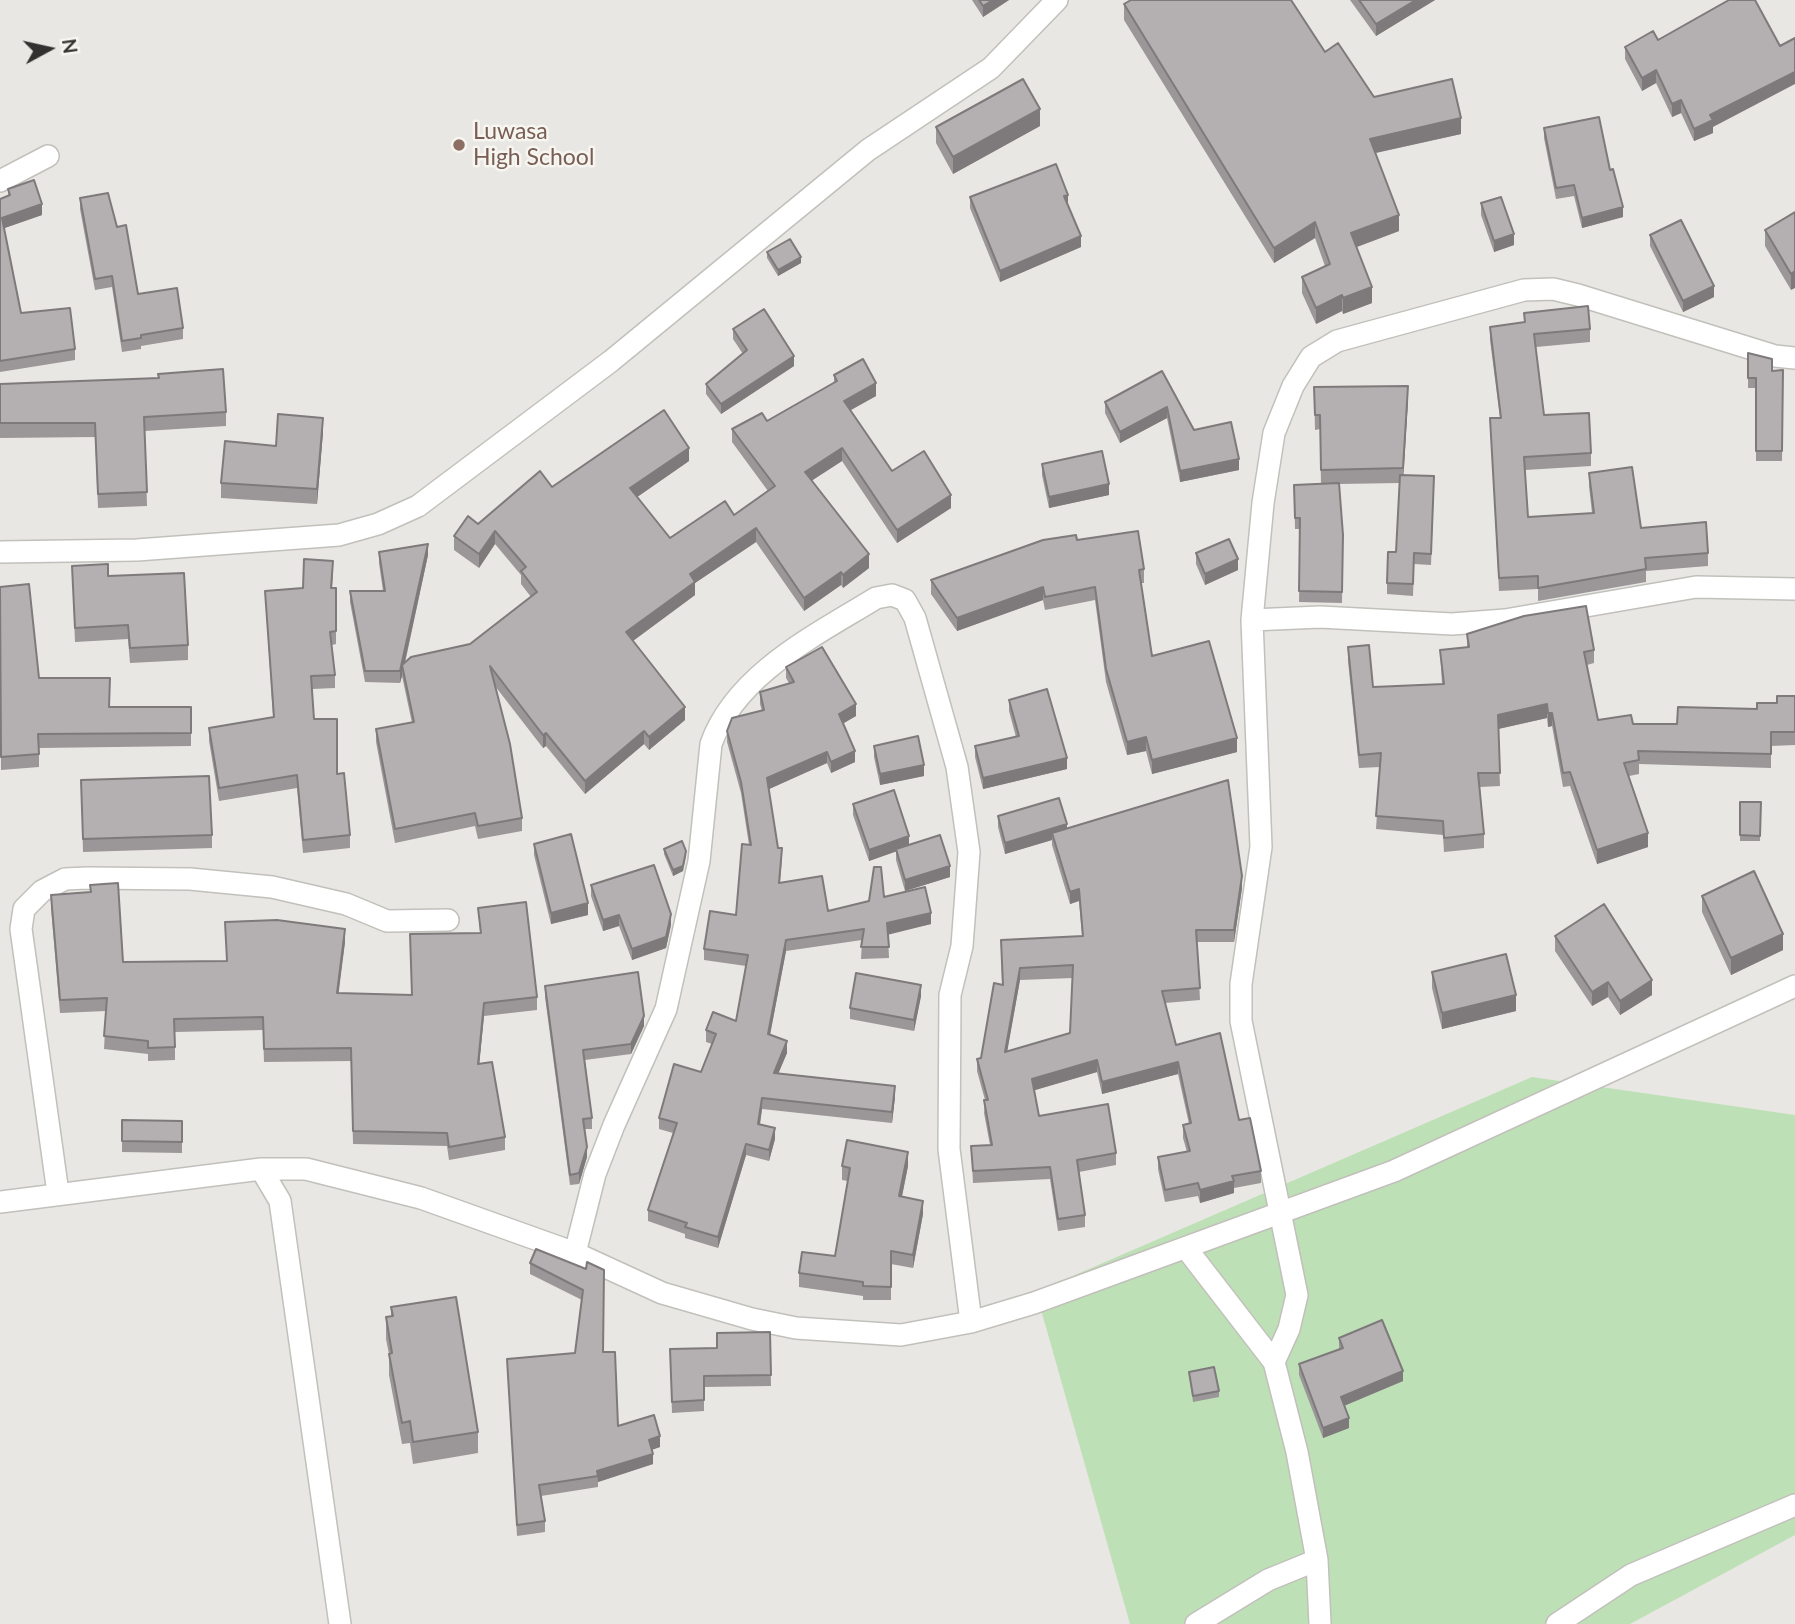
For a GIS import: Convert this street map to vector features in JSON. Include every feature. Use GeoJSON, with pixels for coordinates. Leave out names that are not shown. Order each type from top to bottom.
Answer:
{"type":"FeatureCollection","features":[{"type":"Feature","properties":{"kind":"street"},"geometry":{"type":"LineString","coordinates":[[0,552],[137,550],[339,535],[378,524],[418,506],[611,361],[868,150],[990,68],[1057,0]]}},
{"type":"Feature","properties":{"kind":"street"},"geometry":{"type":"LineString","coordinates":[[0,181],[48,156]]}},
{"type":"Feature","properties":{"kind":"street"},"geometry":{"type":"LineString","coordinates":[[1274,1362],[1289,1329],[1297,1295],[1282,1213],[1266,1154],[1241,1021],[1241,984],[1261,847],[1252,620],[1263,503],[1274,433],[1293,386],[1311,357],[1337,341],[1524,290],[1553,289],[1775,356],[1795,358]]}},
{"type":"Feature","properties":{"kind":"street"},"geometry":{"type":"LineString","coordinates":[[1252,620],[1320,617],[1452,624],[1505,620],[1696,587],[1795,589]]}},
{"type":"Feature","properties":{"kind":"street"},"geometry":{"type":"LineString","coordinates":[[575,1254],[595,1174],[666,1009],[699,860],[712,744],[718,726],[742,694],[789,652],[876,598],[892,595],[905,600],[915,618],[957,767],[969,852],[962,946],[950,995],[949,1149],[971,1322]]}},
{"type":"Feature","properties":{"kind":"street"},"geometry":{"type":"LineString","coordinates":[[58,1193],[21,929],[24,909],[42,891],[65,879],[190,879],[299,892],[346,905],[387,921],[448,920]]}},
{"type":"Feature","properties":{"kind":"street"},"geometry":{"type":"LineString","coordinates":[[0,1202],[261,1169],[306,1169],[421,1198],[575,1254],[662,1293],[752,1319],[796,1328],[901,1335],[971,1322],[1186,1248],[1394,1171],[1795,986]]}},
{"type":"Feature","properties":{"kind":"street"},"geometry":{"type":"LineString","coordinates":[[261,1169],[281,1200],[340,1624]]}},
{"type":"Feature","properties":{"kind":"street"},"geometry":{"type":"LineString","coordinates":[[281,1200],[306,1169]]}},
{"type":"Feature","properties":{"kind":"street"},"geometry":{"type":"LineString","coordinates":[[1186,1248],[1274,1362],[1297,1452],[1317,1560],[1320,1624]]}},
{"type":"Feature","properties":{"kind":"street"},"geometry":{"type":"LineString","coordinates":[[1557,1624],[1631,1575],[1795,1505]]}},
{"type":"Feature","properties":{"kind":"street"},"geometry":{"type":"LineString","coordinates":[[1196,1624],[1268,1580],[1317,1560]]}},
{"type":"Feature","properties":{"kind":"green space"},"geometry":{"type":"Polygon","coordinates":[[[1532,1077],[1795,1115],[1795,1535],[1630,1624],[1130,1624],[1036,1292],[1532,1077]]]}},
{"type":"Feature","properties":{"kind":"building"},"geometry":{"type":"Polygon","coordinates":[[[979,0],[993,0],[983,6],[979,0]]]}},
{"type":"Feature","properties":{"kind":"building"},"geometry":{"type":"Polygon","coordinates":[[[1131,0],[1291,0],[1325,52],[1338,43],[1374,97],[1452,79],[1461,118],[1370,139],[1399,215],[1351,233],[1372,287],[1343,298],[1342,295],[1316,308],[1302,277],[1330,264],[1315,222],[1274,248],[1124,4],[1131,0]]]}},
{"type":"Feature","properties":{"kind":"building"},"geometry":{"type":"Polygon","coordinates":[[[1359,0],[1416,0],[1376,24],[1359,0]]]}},
{"type":"Feature","properties":{"kind":"building"},"geometry":{"type":"Polygon","coordinates":[[[1729,0],[1755,0],[1780,46],[1795,38],[1795,72],[1710,115],[1713,120],[1694,129],[1681,100],[1672,104],[1656,70],[1642,78],[1625,47],[1653,31],[1658,40],[1729,0]]]}},
{"type":"Feature","properties":{"kind":"building"},"geometry":{"type":"Polygon","coordinates":[[[1023,79],[1040,109],[953,157],[936,127],[1023,79]]]}},
{"type":"Feature","properties":{"kind":"building"},"geometry":{"type":"Polygon","coordinates":[[[1599,117],[1610,170],[1613,169],[1623,207],[1582,218],[1574,185],[1556,188],[1544,128],[1599,117]]]}},
{"type":"Feature","properties":{"kind":"building"},"geometry":{"type":"Polygon","coordinates":[[[1056,164],[1068,195],[1064,196],[1081,236],[1000,271],[970,197],[1056,164]]]}},
{"type":"Feature","properties":{"kind":"building"},"geometry":{"type":"Polygon","coordinates":[[[34,180],[42,204],[2,218],[21,313],[70,308],[75,349],[0,361],[0,199],[10,195],[8,189],[34,180]]]}},
{"type":"Feature","properties":{"kind":"building"},"geometry":{"type":"Polygon","coordinates":[[[108,193],[117,227],[126,225],[138,294],[177,288],[183,328],[122,341],[112,276],[95,279],[80,198],[108,193]]]}},
{"type":"Feature","properties":{"kind":"building"},"geometry":{"type":"Polygon","coordinates":[[[1501,197],[1514,234],[1494,241],[1481,203],[1501,197]]]}},
{"type":"Feature","properties":{"kind":"building"},"geometry":{"type":"Polygon","coordinates":[[[1795,212],[1795,271],[1791,274],[1765,230],[1795,212]]]}},
{"type":"Feature","properties":{"kind":"building"},"geometry":{"type":"Polygon","coordinates":[[[1681,220],[1714,286],[1683,301],[1650,235],[1681,220]]]}},
{"type":"Feature","properties":{"kind":"building"},"geometry":{"type":"Polygon","coordinates":[[[790,239],[801,257],[778,270],[767,252],[790,239]]]}},
{"type":"Feature","properties":{"kind":"building"},"geometry":{"type":"Polygon","coordinates":[[[1588,306],[1590,329],[1534,334],[1544,415],[1589,413],[1591,453],[1524,457],[1528,517],[1594,513],[1589,473],[1632,467],[1641,528],[1706,522],[1708,553],[1645,558],[1646,569],[1538,588],[1538,576],[1499,578],[1490,418],[1501,418],[1490,327],[1525,322],[1524,313],[1588,306]]]}},
{"type":"Feature","properties":{"kind":"building"},"geometry":{"type":"Polygon","coordinates":[[[764,309],[794,356],[721,404],[706,384],[747,350],[733,329],[764,309]]]}},
{"type":"Feature","properties":{"kind":"building"},"geometry":{"type":"Polygon","coordinates":[[[1748,353],[1772,359],[1772,371],[1783,370],[1782,451],[1756,451],[1756,378],[1748,378],[1748,353]]]}},
{"type":"Feature","properties":{"kind":"building"},"geometry":{"type":"Polygon","coordinates":[[[863,359],[876,383],[844,401],[892,471],[924,451],[951,495],[897,530],[842,448],[805,472],[869,554],[843,575],[841,572],[804,598],[756,528],[690,574],[695,582],[626,632],[685,707],[649,737],[644,731],[585,781],[546,733],[543,735],[490,666],[510,744],[522,818],[478,826],[475,813],[395,829],[376,729],[414,722],[402,665],[411,657],[470,644],[537,592],[521,571],[526,567],[495,531],[479,554],[454,536],[468,516],[478,524],[540,471],[552,487],[664,410],[689,448],[630,488],[670,538],[725,501],[734,515],[775,486],[732,429],[762,413],[767,421],[837,381],[834,375],[863,359]]]}},
{"type":"Feature","properties":{"kind":"building"},"geometry":{"type":"Polygon","coordinates":[[[223,369],[226,412],[144,417],[147,492],[98,494],[95,423],[0,423],[0,384],[159,378],[158,374],[223,369]]]}},
{"type":"Feature","properties":{"kind":"building"},"geometry":{"type":"Polygon","coordinates":[[[1162,371],[1194,430],[1231,422],[1239,459],[1180,471],[1167,407],[1120,432],[1105,402],[1162,371]]]}},
{"type":"Feature","properties":{"kind":"building"},"geometry":{"type":"Polygon","coordinates":[[[1408,386],[1403,468],[1321,470],[1320,415],[1315,415],[1314,387],[1408,386]]]}},
{"type":"Feature","properties":{"kind":"building"},"geometry":{"type":"Polygon","coordinates":[[[278,414],[323,418],[317,489],[221,483],[225,441],[276,446],[278,414]]]}},
{"type":"Feature","properties":{"kind":"building"},"geometry":{"type":"Polygon","coordinates":[[[1102,451],[1109,484],[1049,497],[1042,464],[1102,451]]]}},
{"type":"Feature","properties":{"kind":"building"},"geometry":{"type":"Polygon","coordinates":[[[1400,475],[1434,476],[1431,554],[1414,553],[1413,584],[1387,583],[1388,552],[1396,552],[1400,475]]]}},
{"type":"Feature","properties":{"kind":"building"},"geometry":{"type":"Polygon","coordinates":[[[1339,483],[1343,535],[1342,592],[1299,591],[1300,518],[1295,518],[1294,485],[1339,483]]]}},
{"type":"Feature","properties":{"kind":"building"},"geometry":{"type":"Polygon","coordinates":[[[1138,531],[1144,569],[1139,570],[1152,656],[1209,641],[1237,738],[1152,760],[1146,737],[1127,742],[1106,669],[1095,587],[1045,597],[1043,587],[957,618],[931,580],[1043,540],[1076,535],[1077,540],[1138,531]]]}},
{"type":"Feature","properties":{"kind":"building"},"geometry":{"type":"Polygon","coordinates":[[[1229,539],[1238,559],[1205,574],[1196,553],[1229,539]]]}},
{"type":"Feature","properties":{"kind":"building"},"geometry":{"type":"Polygon","coordinates":[[[428,544],[400,671],[365,671],[350,591],[385,591],[379,552],[428,544]]]}},
{"type":"Feature","properties":{"kind":"building"},"geometry":{"type":"Polygon","coordinates":[[[304,559],[333,561],[331,588],[336,588],[336,631],[330,632],[335,675],[311,676],[314,719],[337,719],[337,774],[344,773],[350,835],[303,840],[297,775],[219,788],[209,728],[274,717],[265,591],[303,588],[304,559]]]}},
{"type":"Feature","properties":{"kind":"building"},"geometry":{"type":"Polygon","coordinates":[[[108,564],[108,576],[184,573],[188,645],[130,648],[128,625],[75,628],[72,566],[108,564]]]}},
{"type":"Feature","properties":{"kind":"building"},"geometry":{"type":"Polygon","coordinates":[[[29,584],[39,678],[110,678],[109,707],[191,707],[191,733],[38,734],[39,754],[1,757],[0,587],[29,584]]]}},
{"type":"Feature","properties":{"kind":"building"},"geometry":{"type":"Polygon","coordinates":[[[1586,606],[1594,650],[1584,652],[1598,720],[1631,715],[1633,724],[1677,724],[1678,707],[1757,709],[1757,703],[1777,703],[1777,696],[1795,696],[1795,732],[1771,732],[1771,754],[1638,751],[1639,760],[1624,763],[1648,833],[1597,850],[1570,772],[1563,773],[1552,713],[1548,713],[1547,704],[1498,715],[1500,773],[1478,773],[1484,834],[1444,838],[1443,821],[1376,816],[1381,753],[1359,755],[1348,647],[1369,645],[1373,687],[1444,684],[1440,650],[1469,647],[1467,634],[1524,616],[1586,606]]]}},
{"type":"Feature","properties":{"kind":"building"},"geometry":{"type":"Polygon","coordinates":[[[822,647],[856,704],[839,714],[855,751],[831,762],[827,752],[767,778],[778,848],[782,848],[779,883],[822,876],[828,911],[869,901],[874,867],[881,867],[884,897],[925,887],[931,913],[887,923],[889,947],[861,947],[864,929],[786,940],[768,1034],[787,1041],[774,1073],[895,1086],[892,1112],[762,1098],[758,1124],[775,1128],[769,1150],[746,1144],[718,1237],[685,1227],[687,1223],[648,1210],[677,1123],[659,1118],[674,1064],[701,1072],[716,1034],[706,1030],[713,1012],[736,1021],[748,955],[704,949],[710,911],[736,915],[742,844],[751,845],[741,782],[727,731],[732,718],[764,710],[760,692],[794,682],[786,667],[822,647]]]}},
{"type":"Feature","properties":{"kind":"building"},"geometry":{"type":"Polygon","coordinates":[[[1047,689],[1067,758],[983,778],[975,746],[1019,736],[1009,700],[1047,689]]]}},
{"type":"Feature","properties":{"kind":"building"},"geometry":{"type":"Polygon","coordinates":[[[918,736],[924,765],[880,774],[874,746],[918,736]]]}},
{"type":"Feature","properties":{"kind":"building"},"geometry":{"type":"Polygon","coordinates":[[[209,776],[212,835],[83,839],[81,780],[209,776]]]}},
{"type":"Feature","properties":{"kind":"building"},"geometry":{"type":"Polygon","coordinates":[[[1228,780],[1242,876],[1234,930],[1196,930],[1200,988],[1162,991],[1176,1045],[1220,1033],[1239,1120],[1250,1118],[1261,1171],[1232,1176],[1234,1181],[1200,1190],[1198,1183],[1165,1190],[1158,1157],[1190,1151],[1183,1125],[1191,1123],[1178,1062],[1102,1082],[1097,1060],[1032,1079],[1039,1116],[1108,1104],[1116,1153],[1077,1160],[1085,1215],[1058,1219],[1050,1167],[973,1171],[971,1146],[992,1145],[984,1100],[988,1100],[977,1059],[981,1058],[994,983],[1003,985],[1001,940],[1083,936],[1079,889],[1070,892],[1052,833],[1228,780]],[[1073,965],[1020,968],[1005,1052],[1070,1033],[1073,965]]]}},
{"type":"Feature","properties":{"kind":"building"},"geometry":{"type":"Polygon","coordinates":[[[894,790],[909,836],[869,850],[853,804],[894,790]]]}},
{"type":"Feature","properties":{"kind":"building"},"geometry":{"type":"Polygon","coordinates":[[[1059,798],[1067,824],[1005,843],[998,816],[1059,798]]]}},
{"type":"Feature","properties":{"kind":"building"},"geometry":{"type":"Polygon","coordinates":[[[1740,802],[1761,802],[1760,836],[1740,835],[1740,802]]]}},
{"type":"Feature","properties":{"kind":"building"},"geometry":{"type":"Polygon","coordinates":[[[571,834],[588,903],[551,913],[534,844],[571,834]]]}},
{"type":"Feature","properties":{"kind":"building"},"geometry":{"type":"Polygon","coordinates":[[[940,835],[950,866],[905,880],[896,849],[940,835]]]}},
{"type":"Feature","properties":{"kind":"building"},"geometry":{"type":"Polygon","coordinates":[[[682,841],[686,851],[683,866],[673,870],[664,849],[682,841]]]}},
{"type":"Feature","properties":{"kind":"building"},"geometry":{"type":"Polygon","coordinates":[[[654,865],[671,914],[666,937],[632,949],[619,915],[603,920],[591,885],[654,865]]]}},
{"type":"Feature","properties":{"kind":"building"},"geometry":{"type":"Polygon","coordinates":[[[1754,871],[1783,934],[1731,958],[1702,896],[1754,871]]]}},
{"type":"Feature","properties":{"kind":"building"},"geometry":{"type":"Polygon","coordinates":[[[118,883],[123,962],[227,961],[225,922],[277,920],[345,929],[337,993],[412,995],[410,934],[481,933],[478,908],[526,902],[537,997],[484,1003],[478,1064],[492,1062],[505,1137],[449,1147],[447,1133],[353,1131],[351,1048],[264,1049],[263,1017],[174,1019],[175,1047],[148,1048],[148,1041],[104,1036],[107,998],[60,1000],[51,895],[91,892],[90,885],[118,883]]]}},
{"type":"Feature","properties":{"kind":"building"},"geometry":{"type":"Polygon","coordinates":[[[1604,904],[1652,980],[1620,1001],[1608,982],[1592,992],[1555,936],[1604,904]]]}},
{"type":"Feature","properties":{"kind":"building"},"geometry":{"type":"Polygon","coordinates":[[[1506,954],[1516,995],[1442,1013],[1432,972],[1506,954]]]}},
{"type":"Feature","properties":{"kind":"building"},"geometry":{"type":"Polygon","coordinates":[[[638,972],[644,1016],[631,1044],[583,1050],[592,1118],[583,1119],[587,1147],[579,1173],[570,1175],[545,986],[638,972]]]}},
{"type":"Feature","properties":{"kind":"building"},"geometry":{"type":"Polygon","coordinates":[[[856,973],[921,985],[914,1020],[850,1008],[856,973]]]}},
{"type":"Feature","properties":{"kind":"building"},"geometry":{"type":"Polygon","coordinates":[[[122,1120],[182,1121],[182,1142],[122,1141],[122,1120]]]}},
{"type":"Feature","properties":{"kind":"building"},"geometry":{"type":"Polygon","coordinates":[[[847,1140],[908,1152],[899,1196],[923,1201],[913,1255],[891,1251],[891,1287],[863,1286],[863,1282],[799,1273],[802,1252],[835,1256],[850,1168],[842,1166],[847,1140]]]}},
{"type":"Feature","properties":{"kind":"building"},"geometry":{"type":"Polygon","coordinates":[[[536,1249],[586,1269],[587,1262],[604,1270],[603,1352],[615,1352],[618,1426],[654,1415],[660,1436],[649,1440],[653,1454],[597,1471],[598,1476],[539,1485],[545,1521],[517,1525],[507,1359],[575,1353],[583,1290],[530,1263],[536,1249]]]}},
{"type":"Feature","properties":{"kind":"building"},"geometry":{"type":"Polygon","coordinates":[[[456,1297],[478,1432],[413,1442],[410,1421],[402,1423],[389,1354],[392,1353],[386,1317],[393,1316],[391,1307],[456,1297]]]}},
{"type":"Feature","properties":{"kind":"building"},"geometry":{"type":"Polygon","coordinates":[[[1382,1320],[1403,1371],[1341,1397],[1349,1418],[1323,1428],[1299,1364],[1343,1348],[1339,1338],[1382,1320]]]}},
{"type":"Feature","properties":{"kind":"building"},"geometry":{"type":"Polygon","coordinates":[[[770,1332],[771,1375],[704,1376],[704,1400],[672,1402],[670,1349],[717,1348],[717,1333],[770,1332]]]}},
{"type":"Feature","properties":{"kind":"building"},"geometry":{"type":"Polygon","coordinates":[[[1214,1367],[1219,1391],[1193,1396],[1189,1372],[1214,1367]]]}},
{"type":"Feature","properties":{"kind":"place","name":"Luwasa High School"},"geometry":{"type":"Point","coordinates":[459,145]}}]}
